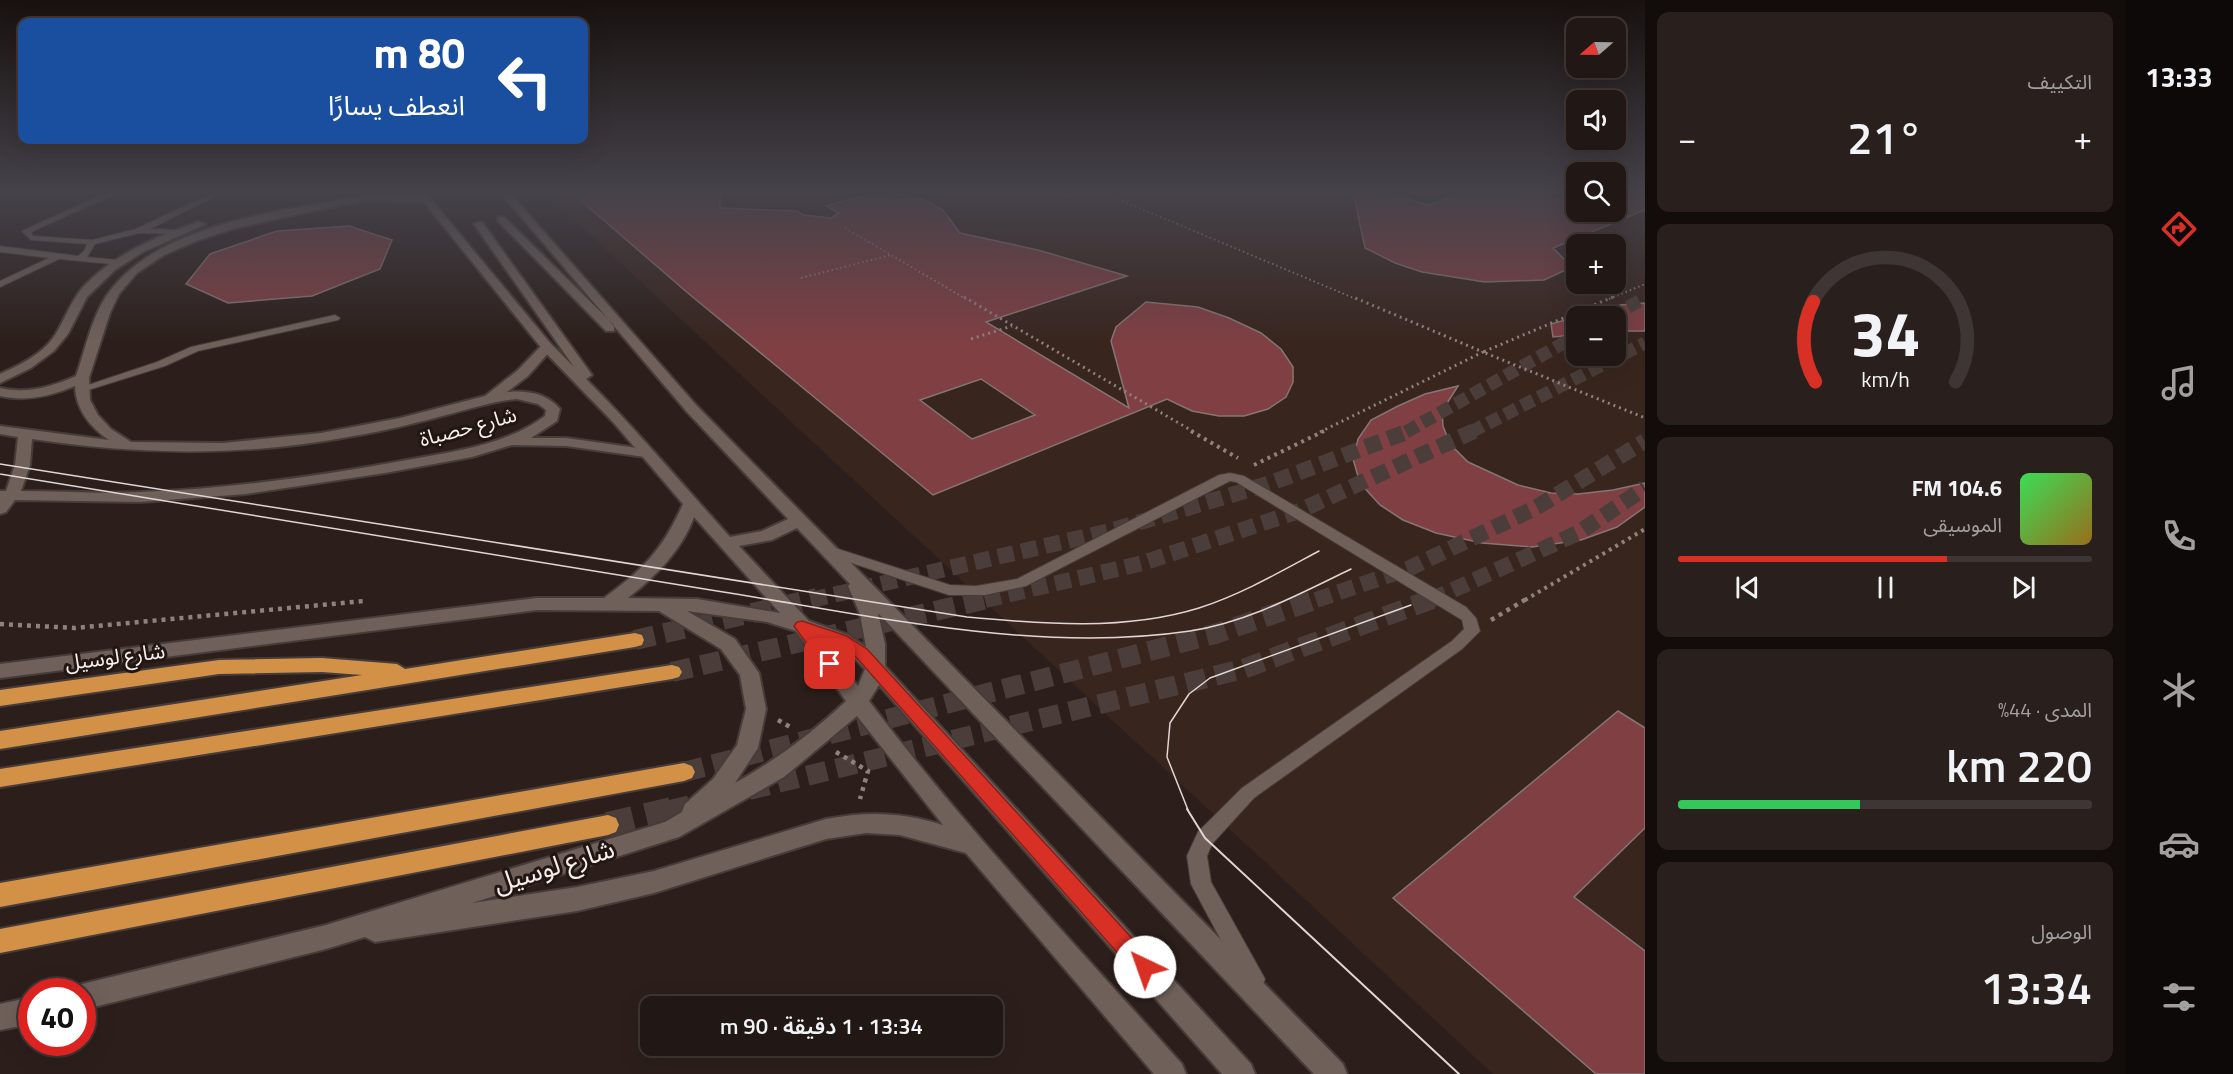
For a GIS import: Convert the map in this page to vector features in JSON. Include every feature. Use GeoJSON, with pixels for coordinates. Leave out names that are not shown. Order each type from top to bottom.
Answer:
{"type":"FeatureCollection","features":[{"type":"Feature","properties":{"kind":"highway"},"geometry":{"type":"LineString","coordinates":[[0,740],[635,640]]}},
{"type":"Feature","properties":{"kind":"highway"},"geometry":{"type":"LineString","coordinates":[[0,699],[219,667],[322,665],[419,673]]}},
{"type":"Feature","properties":{"kind":"highway"},"geometry":{"type":"LineString","coordinates":[[0,778],[672,672]]}},
{"type":"Feature","properties":{"kind":"highway"},"geometry":{"type":"LineString","coordinates":[[0,895],[684,772]]}},
{"type":"Feature","properties":{"kind":"highway"},"geometry":{"type":"LineString","coordinates":[[0,941],[608,825]]}},
{"type":"Feature","properties":{"kind":"street"},"geometry":{"type":"LineString","coordinates":[[0,379],[32,363],[55,344],[86,291],[118,263],[156,242]]}},
{"type":"Feature","properties":{"kind":"street"},"geometry":{"type":"LineString","coordinates":[[128,446],[108,434],[93,420],[82,399],[81,383],[114,293],[122,282],[147,262],[185,242]]}},
{"type":"Feature","properties":{"kind":"street"},"geometry":{"type":"LineString","coordinates":[[461,242],[548,347],[618,419]]}},
{"type":"Feature","properties":{"kind":"street"},"geometry":{"type":"LineString","coordinates":[[492,242],[618,419],[645,453],[802,626],[858,702],[974,846],[1172,1074]]}},
{"type":"Feature","properties":{"kind":"street"},"geometry":{"type":"LineString","coordinates":[[524,242],[800,520],[1333,1074]]}},
{"type":"Feature","properties":{"kind":"street"},"geometry":{"type":"LineString","coordinates":[[550,242],[692,409]]}},
{"type":"Feature","properties":{"kind":"street"},"geometry":{"type":"LineString","coordinates":[[487,400],[523,373],[548,347]]}},
{"type":"Feature","properties":{"kind":"street"},"geometry":{"type":"LineString","coordinates":[[0,392],[17,395],[39,393],[81,383]]}},
{"type":"Feature","properties":{"kind":"street","name":"شارع حصباة"},"geometry":{"type":"LineString","coordinates":[[0,430],[128,446],[188,448],[242,446],[383,426],[487,400],[519,395],[545,401],[553,409],[552,418],[540,428],[506,442],[345,477],[257,490],[140,497],[6,496]]}},
{"type":"Feature","properties":{"kind":"street"},"geometry":{"type":"LineString","coordinates":[[0,509],[24,468],[25,434]]}},
{"type":"Feature","properties":{"kind":"street"},"geometry":{"type":"LineString","coordinates":[[506,442],[566,442],[645,453]]}},
{"type":"Feature","properties":{"kind":"street"},"geometry":{"type":"LineString","coordinates":[[608,604],[642,578],[667,551],[678,535],[690,504]]}},
{"type":"Feature","properties":{"kind":"street"},"geometry":{"type":"LineString","coordinates":[[726,543],[766,536],[800,520]]}},
{"type":"Feature","properties":{"kind":"street","name":"شارع لوسيل"},"geometry":{"type":"LineString","coordinates":[[96,994],[326,937],[671,830],[776,771],[828,731],[858,702],[869,685],[875,668],[876,644],[864,600],[849,572]]}},
{"type":"Feature","properties":{"kind":"street","name":"شارع لوسيل"},"geometry":{"type":"LineString","coordinates":[[0,671],[537,604],[660,604],[732,609],[802,626],[841,640],[861,653],[1241,1074]]}},
{"type":"Feature","properties":{"kind":"street"},"geometry":{"type":"LineString","coordinates":[[660,604],[728,644],[749,673],[756,709],[747,748],[721,786],[671,830]]}},
{"type":"Feature","properties":{"kind":"street"},"geometry":{"type":"LineString","coordinates":[[326,937],[577,900],[654,882],[826,829],[853,823],[880,822],[907,825],[974,846]]}},
{"type":"Feature","properties":{"kind":"street"},"geometry":{"type":"LineString","coordinates":[[0,1017],[18,1013]]}},
{"type":"Feature","properties":{"kind":"lane"},"geometry":{"type":"LineString","coordinates":[[80,259],[88,252],[92,242]]}},
{"type":"Feature","properties":{"kind":"lane"},"geometry":{"type":"LineString","coordinates":[[0,249],[56,258],[118,263]]}},
{"type":"Feature","properties":{"kind":"lane"},"geometry":{"type":"LineString","coordinates":[[0,260],[19,252]]}},
{"type":"Feature","properties":{"kind":"lane"},"geometry":{"type":"LineString","coordinates":[[0,284],[56,258]]}},
{"type":"Feature","properties":{"kind":"lane"},"geometry":{"type":"LineString","coordinates":[[81,383],[161,364],[195,349],[335,318]]}},
{"type":"Feature","properties":{"kind":"lane"},"geometry":{"type":"LineString","coordinates":[[829,550],[949,590],[969,592],[1005,588],[1021,583],[1223,478],[1230,477],[1240,480],[1461,611],[1469,618],[1472,631],[1457,645],[1248,793],[1205,837],[1197,856],[1201,884],[1269,1008]]}},
{"type":"Feature","properties":{"kind":"path"},"geometry":{"type":"LineString","coordinates":[[870,242],[1252,466]]}},
{"type":"Feature","properties":{"kind":"path"},"geometry":{"type":"LineString","coordinates":[[1221,242],[1645,418]]}},
{"type":"Feature","properties":{"kind":"path"},"geometry":{"type":"LineString","coordinates":[[801,278],[892,255]]}},
{"type":"Feature","properties":{"kind":"path"},"geometry":{"type":"LineString","coordinates":[[1230,477],[1483,352],[1645,284]]}},
{"type":"Feature","properties":{"kind":"path"},"geometry":{"type":"LineString","coordinates":[[971,339],[1013,326]]}},
{"type":"Feature","properties":{"kind":"path"},"geometry":{"type":"LineString","coordinates":[[1472,631],[1645,529]]}},
{"type":"Feature","properties":{"kind":"path"},"geometry":{"type":"LineString","coordinates":[[0,624],[75,628],[368,601]]}},
{"type":"Feature","properties":{"kind":"shaded area"},"geometry":{"type":"Polygon","coordinates":[[[598,242],[1566,242],[1566,294],[1626,294],[1626,242],[1645,242],[1645,1074],[1493,1074],[598,242]]]}},
{"type":"Feature","properties":{"kind":"building"},"geometry":{"type":"Polygon","coordinates":[[[245,242],[391,242],[380,269],[312,296],[228,303],[186,284],[210,254],[245,242]]]}},
{"type":"Feature","properties":{"kind":"building"},"geometry":{"type":"Polygon","coordinates":[[[629,242],[1002,242],[1038,250],[1127,276],[986,322],[1129,408],[1111,341],[1116,327],[1146,302],[1198,307],[1229,318],[1261,333],[1281,349],[1293,367],[1293,382],[1286,397],[1268,409],[1244,416],[1219,416],[1192,411],[1167,399],[933,495],[629,242]],[[981,379],[920,400],[972,439],[1035,415],[981,379]]]}},
{"type":"Feature","properties":{"kind":"building"},"geometry":{"type":"Polygon","coordinates":[[[1364,242],[1566,242],[1553,248],[1566,261],[1566,270],[1544,280],[1485,282],[1422,272],[1395,263],[1365,248],[1364,242]]]}},
{"type":"Feature","properties":{"kind":"building"},"geometry":{"type":"Polygon","coordinates":[[[1645,303],[1645,331],[1626,331],[1626,306],[1616,306],[1645,303]]]}},
{"type":"Feature","properties":{"kind":"building"},"geometry":{"type":"Polygon","coordinates":[[[1566,320],[1566,336],[1553,337],[1551,324],[1566,320]]]}},
{"type":"Feature","properties":{"kind":"building"},"geometry":{"type":"Polygon","coordinates":[[[1458,386],[1442,411],[1443,426],[1450,444],[1468,462],[1518,485],[1551,493],[1578,494],[1645,483],[1645,507],[1617,527],[1581,540],[1532,547],[1482,543],[1436,533],[1403,520],[1380,505],[1360,483],[1353,459],[1358,439],[1371,420],[1425,394],[1458,386]]]}},
{"type":"Feature","properties":{"kind":"building"},"geometry":{"type":"Polygon","coordinates":[[[1618,711],[1645,728],[1645,828],[1574,897],[1645,951],[1645,1074],[1596,1074],[1393,898],[1618,711]]]}},
{"type":"Feature","properties":{"kind":"tunnel"},"geometry":{"type":"LineString","coordinates":[[1626,308],[1645,298]]}},
{"type":"Feature","properties":{"kind":"tunnel"},"geometry":{"type":"LineString","coordinates":[[1406,432],[1566,342]]}},
{"type":"Feature","properties":{"kind":"tunnel"},"geometry":{"type":"LineString","coordinates":[[1471,432],[1645,343]]}},
{"type":"Feature","properties":{"kind":"tunnel"},"geometry":{"type":"LineString","coordinates":[[811,600],[1110,531],[1268,484],[1409,431]]}},
{"type":"Feature","properties":{"kind":"tunnel"},"geometry":{"type":"LineString","coordinates":[[985,600],[1143,563],[1299,511],[1474,431]]}},
{"type":"Feature","properties":{"kind":"tunnel"},"geometry":{"type":"LineString","coordinates":[[1316,600],[1410,568],[1537,507],[1645,441]]}},
{"type":"Feature","properties":{"kind":"tunnel"},"geometry":{"type":"LineString","coordinates":[[1431,600],[1578,533],[1645,488]]}},
{"type":"Feature","properties":{"kind":"tunnel"},"geometry":{"type":"LineString","coordinates":[[635,640],[817,598]]}},
{"type":"Feature","properties":{"kind":"tunnel"},"geometry":{"type":"LineString","coordinates":[[672,672],[991,598]]}},
{"type":"Feature","properties":{"kind":"tunnel"},"geometry":{"type":"LineString","coordinates":[[684,772],[1215,634],[1321,598]]}},
{"type":"Feature","properties":{"kind":"tunnel"},"geometry":{"type":"LineString","coordinates":[[749,790],[1243,669],[1435,598]]}},
{"type":"Feature","properties":{"kind":"tunnel"},"geometry":{"type":"LineString","coordinates":[[670,810],[704,802]]}},
{"type":"Feature","properties":{"kind":"tunnel"},"geometry":{"type":"LineString","coordinates":[[608,825],[676,809]]}},
{"type":"Feature","properties":{"kind":"tram line"},"geometry":{"type":"LineString","coordinates":[[0,464],[967,617],[1025,622],[1113,623],[1171,615],[1199,608],[1230,596],[1319,551]]}},
{"type":"Feature","properties":{"kind":"tram line"},"geometry":{"type":"LineString","coordinates":[[0,474],[893,620],[1013,635],[1072,638],[1131,637],[1211,627],[1253,614],[1351,569]]}},
{"type":"Feature","properties":{"kind":"tram line"},"geometry":{"type":"LineString","coordinates":[[1188,810],[1167,757],[1170,723],[1189,694],[1210,678],[1411,605]]}},
{"type":"Feature","properties":{"kind":"tram line"},"geometry":{"type":"LineString","coordinates":[[1187,809],[1205,838],[1459,1074]]}},
{"type":"Feature","properties":{"kind":"route"},"geometry":{"type":"LineString","coordinates":[[830,664],[802,626],[841,640],[861,653],[1145,967]]}}]}
